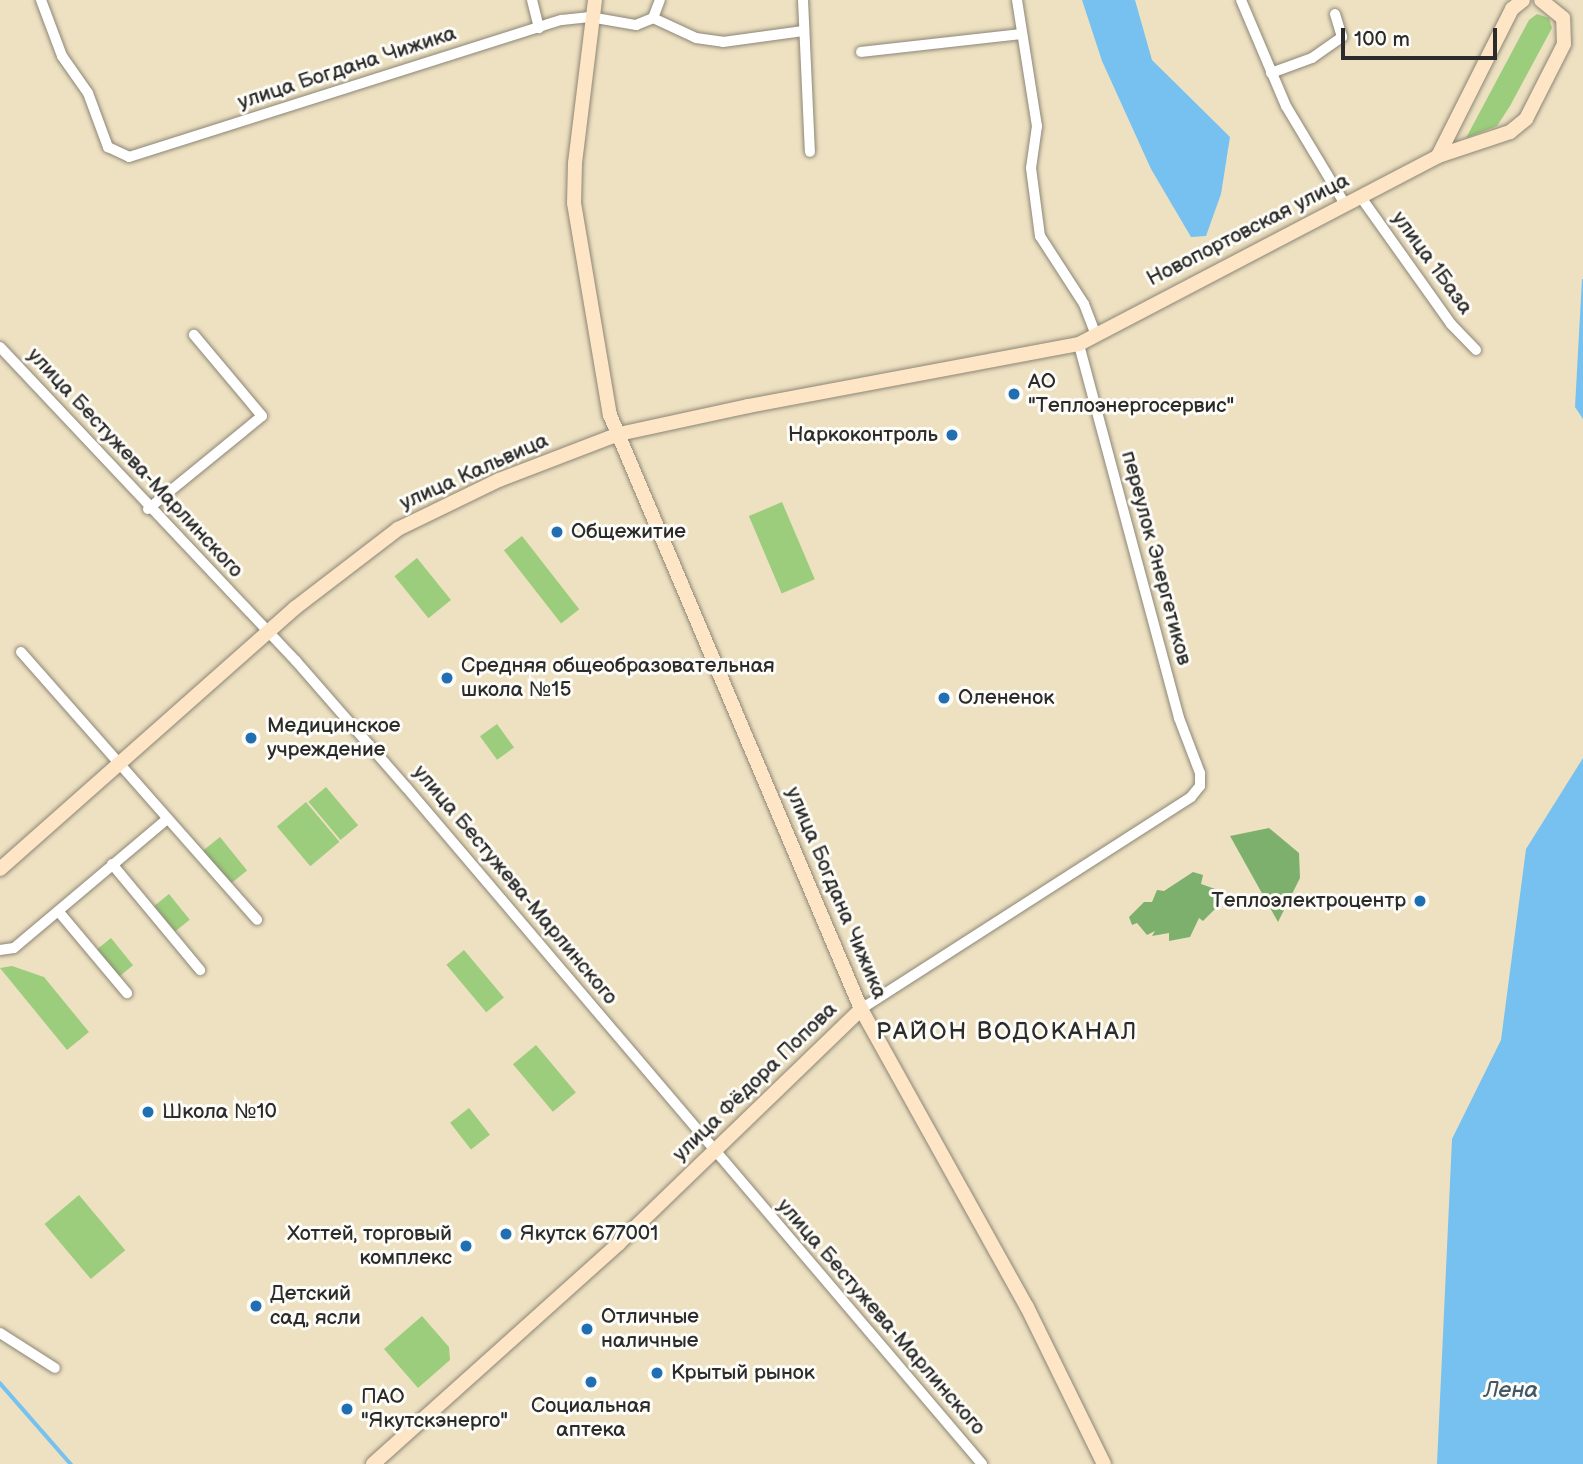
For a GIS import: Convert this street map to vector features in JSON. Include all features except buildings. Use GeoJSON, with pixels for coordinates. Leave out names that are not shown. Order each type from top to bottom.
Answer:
{"type":"FeatureCollection","features":[{"type":"Feature","properties":{"kind":"street","name":"улица Богдана Чижика"},"geometry":{"type":"LineString","coordinates":[[41,0],[62,56],[88,93],[108,147],[116,154],[129,157],[538,28],[590,17]]}},
{"type":"Feature","properties":{"kind":"street"},"geometry":{"type":"LineString","coordinates":[[532,0],[538,28]]}},
{"type":"Feature","properties":{"kind":"street","name":"улица Богдана Чижика"},"geometry":{"type":"LineString","coordinates":[[595,0],[590,17],[574,203],[610,415],[861,1009],[1038,1328],[1104,1464]]}},
{"type":"Feature","properties":{"kind":"street"},"geometry":{"type":"LineString","coordinates":[[653,18],[660,0]]}},
{"type":"Feature","properties":{"kind":"street"},"geometry":{"type":"LineString","coordinates":[[803,0],[810,152]]}},
{"type":"Feature","properties":{"kind":"street"},"geometry":{"type":"LineString","coordinates":[[1017,0],[1037,126],[1031,168],[1040,236],[1084,304],[1096,335]]}},
{"type":"Feature","properties":{"kind":"street"},"geometry":{"type":"LineString","coordinates":[[1241,0],[1271,73],[1345,204]]}},
{"type":"Feature","properties":{"kind":"street","name":"Новопортовская улица"},"geometry":{"type":"LineString","coordinates":[[1079,344],[1438,156],[1510,132],[1526,119],[1566,34],[1563,18],[1541,0]]}},
{"type":"Feature","properties":{"kind":"street"},"geometry":{"type":"LineString","coordinates":[[1438,156],[1516,3]]}},
{"type":"Feature","properties":{"kind":"street"},"geometry":{"type":"LineString","coordinates":[[1271,73],[1312,58],[1342,37],[1335,14]]}},
{"type":"Feature","properties":{"kind":"street"},"geometry":{"type":"LineString","coordinates":[[590,17],[636,25],[653,18],[709,41],[803,31]]}},
{"type":"Feature","properties":{"kind":"street"},"geometry":{"type":"LineString","coordinates":[[861,52],[1021,34]]}},
{"type":"Feature","properties":{"kind":"street","name":"улица 1База"},"geometry":{"type":"LineString","coordinates":[[1360,196],[1451,324],[1476,350]]}},
{"type":"Feature","properties":{"kind":"street"},"geometry":{"type":"LineString","coordinates":[[148,509],[262,416],[194,335]]}},
{"type":"Feature","properties":{"kind":"street","name":"улица Кальвица"},"geometry":{"type":"LineString","coordinates":[[0,869],[267,632],[363,551],[398,529],[499,480],[619,434],[748,405],[1079,344]]}},
{"type":"Feature","properties":{"kind":"street","name":"переулок Энергетиков"},"geometry":{"type":"LineString","coordinates":[[1079,344],[1179,718],[1202,780]]}},
{"type":"Feature","properties":{"kind":"street","name":"улица Бестужева-Марлинского"},"geometry":{"type":"LineString","coordinates":[[0,346],[148,509],[267,632],[407,787],[714,1152],[982,1464]]}},
{"type":"Feature","properties":{"kind":"street"},"geometry":{"type":"LineString","coordinates":[[21,652],[257,920]]}},
{"type":"Feature","properties":{"kind":"street","name":"улица Фёдора Попова"},"geometry":{"type":"LineString","coordinates":[[373,1464],[561,1297],[861,1009],[1191,797],[1202,780]]}},
{"type":"Feature","properties":{"kind":"street"},"geometry":{"type":"LineString","coordinates":[[0,950],[14,948],[167,819]]}},
{"type":"Feature","properties":{"kind":"street"},"geometry":{"type":"LineString","coordinates":[[112,864],[200,970]]}},
{"type":"Feature","properties":{"kind":"street"},"geometry":{"type":"LineString","coordinates":[[59,912],[127,993]]}},
{"type":"Feature","properties":{"kind":"street"},"geometry":{"type":"LineString","coordinates":[[0,1333],[55,1368]]}},
{"type":"Feature","properties":{"kind":"green space"},"geometry":{"type":"Polygon","coordinates":[[[1537,14],[1549,18],[1552,28],[1510,106],[1497,126],[1466,138],[1529,20],[1537,14]]]}},
{"type":"Feature","properties":{"kind":"green space"},"geometry":{"type":"Polygon","coordinates":[[[782,502],[815,579],[782,593],[749,516],[782,502]]]}},
{"type":"Feature","properties":{"kind":"green space"},"geometry":{"type":"Polygon","coordinates":[[[522,536],[579,609],[561,623],[504,550],[522,536]]]}},
{"type":"Feature","properties":{"kind":"green space"},"geometry":{"type":"Polygon","coordinates":[[[417,558],[451,600],[428,618],[394,576],[417,558]]]}},
{"type":"Feature","properties":{"kind":"green space"},"geometry":{"type":"Polygon","coordinates":[[[497,724],[514,747],[497,760],[480,736],[497,724]]]}},
{"type":"Feature","properties":{"kind":"green space"},"geometry":{"type":"Polygon","coordinates":[[[326,787],[358,825],[341,840],[308,802],[326,787]]]}},
{"type":"Feature","properties":{"kind":"green space"},"geometry":{"type":"Polygon","coordinates":[[[306,802],[339,842],[310,866],[277,826],[306,802]]]}},
{"type":"Feature","properties":{"kind":"green space"},"geometry":{"type":"Polygon","coordinates":[[[1269,828],[1299,853],[1300,878],[1278,922],[1230,836],[1269,828]]]}},
{"type":"Feature","properties":{"kind":"green space"},"geometry":{"type":"Polygon","coordinates":[[[220,837],[247,870],[230,884],[203,851],[220,837]]]}},
{"type":"Feature","properties":{"kind":"green space"},"geometry":{"type":"Polygon","coordinates":[[[1193,872],[1203,875],[1201,884],[1221,891],[1222,902],[1203,921],[1199,918],[1190,937],[1169,941],[1169,933],[1152,936],[1155,931],[1147,935],[1137,923],[1132,925],[1129,917],[1144,902],[1152,902],[1157,890],[1164,891],[1193,872]]]}},
{"type":"Feature","properties":{"kind":"green space"},"geometry":{"type":"Polygon","coordinates":[[[169,894],[190,920],[175,932],[154,906],[169,894]]]}},
{"type":"Feature","properties":{"kind":"green space"},"geometry":{"type":"Polygon","coordinates":[[[111,938],[133,965],[118,977],[96,950],[111,938]]]}},
{"type":"Feature","properties":{"kind":"green space"},"geometry":{"type":"Polygon","coordinates":[[[464,950],[504,997],[486,1012],[446,965],[464,950]]]}},
{"type":"Feature","properties":{"kind":"green space"},"geometry":{"type":"Polygon","coordinates":[[[12,966],[44,977],[89,1032],[67,1050],[0,968],[12,966]]]}},
{"type":"Feature","properties":{"kind":"green space"},"geometry":{"type":"Polygon","coordinates":[[[536,1045],[576,1092],[553,1112],[513,1064],[536,1045]]]}},
{"type":"Feature","properties":{"kind":"green space"},"geometry":{"type":"Polygon","coordinates":[[[469,1108],[490,1135],[471,1150],[450,1123],[469,1108]]]}},
{"type":"Feature","properties":{"kind":"green space"},"geometry":{"type":"Polygon","coordinates":[[[79,1195],[125,1250],[91,1279],[45,1224],[79,1195]]]}},
{"type":"Feature","properties":{"kind":"green space"},"geometry":{"type":"Polygon","coordinates":[[[422,1316],[449,1347],[450,1360],[418,1388],[384,1349],[422,1316]]]}},
{"type":"Feature","properties":{"kind":"water"},"geometry":{"type":"Polygon","coordinates":[[[1082,0],[1135,0],[1152,60],[1230,137],[1221,194],[1206,236],[1191,237],[1151,169],[1102,61],[1082,0]]]}},
{"type":"Feature","properties":{"kind":"water"},"geometry":{"type":"Polygon","coordinates":[[[1583,279],[1583,419],[1575,407],[1583,279]]]}},
{"type":"Feature","properties":{"kind":"water","name":"Лена"},"geometry":{"type":"Polygon","coordinates":[[[1583,758],[1583,1464],[1437,1464],[1452,1139],[1501,1040],[1526,849],[1583,758]]]}},
{"type":"Feature","properties":{"kind":"waterway"},"geometry":{"type":"LineString","coordinates":[[0,1383],[71,1464]]}},
{"type":"Feature","properties":{"kind":"place","name":"АО \"Теплоэнергосервис\""},"geometry":{"type":"Point","coordinates":[1014,394]}},
{"type":"Feature","properties":{"kind":"place","name":"Наркоконтроль"},"geometry":{"type":"Point","coordinates":[952,435]}},
{"type":"Feature","properties":{"kind":"place","name":"Общежитие"},"geometry":{"type":"Point","coordinates":[557,532]}},
{"type":"Feature","properties":{"kind":"place","name":"Средняя общеобразовательная школа №15"},"geometry":{"type":"Point","coordinates":[447,678]}},
{"type":"Feature","properties":{"kind":"place","name":"Олененок"},"geometry":{"type":"Point","coordinates":[944,698]}},
{"type":"Feature","properties":{"kind":"place","name":"Медицинское учреждение"},"geometry":{"type":"Point","coordinates":[251,738]}},
{"type":"Feature","properties":{"kind":"place","name":"Теплоэлектроцентр"},"geometry":{"type":"Point","coordinates":[1420,901]}},
{"type":"Feature","properties":{"kind":"place","name":"Школа №10"},"geometry":{"type":"Point","coordinates":[148,1112]}},
{"type":"Feature","properties":{"kind":"place","name":"Якутск 677001"},"geometry":{"type":"Point","coordinates":[506,1234]}},
{"type":"Feature","properties":{"kind":"place","name":"Хоттей, торговый комплекс"},"geometry":{"type":"Point","coordinates":[466,1246]}},
{"type":"Feature","properties":{"kind":"place","name":"Детский сад, ясли"},"geometry":{"type":"Point","coordinates":[256,1306]}},
{"type":"Feature","properties":{"kind":"place","name":"Отличные наличные"},"geometry":{"type":"Point","coordinates":[587,1329]}},
{"type":"Feature","properties":{"kind":"place","name":"Крытый рынок"},"geometry":{"type":"Point","coordinates":[657,1373]}},
{"type":"Feature","properties":{"kind":"place","name":"Социальная аптека"},"geometry":{"type":"Point","coordinates":[591,1382]}},
{"type":"Feature","properties":{"kind":"place","name":"ПАО \"Якутскэнерго\""},"geometry":{"type":"Point","coordinates":[347,1409]}},
{"type":"Feature","properties":{"kind":"district","name":"РАЙОН ВОДОКАНАЛ"},"geometry":{"type":"Point","coordinates":[1007,1032]}}]}
